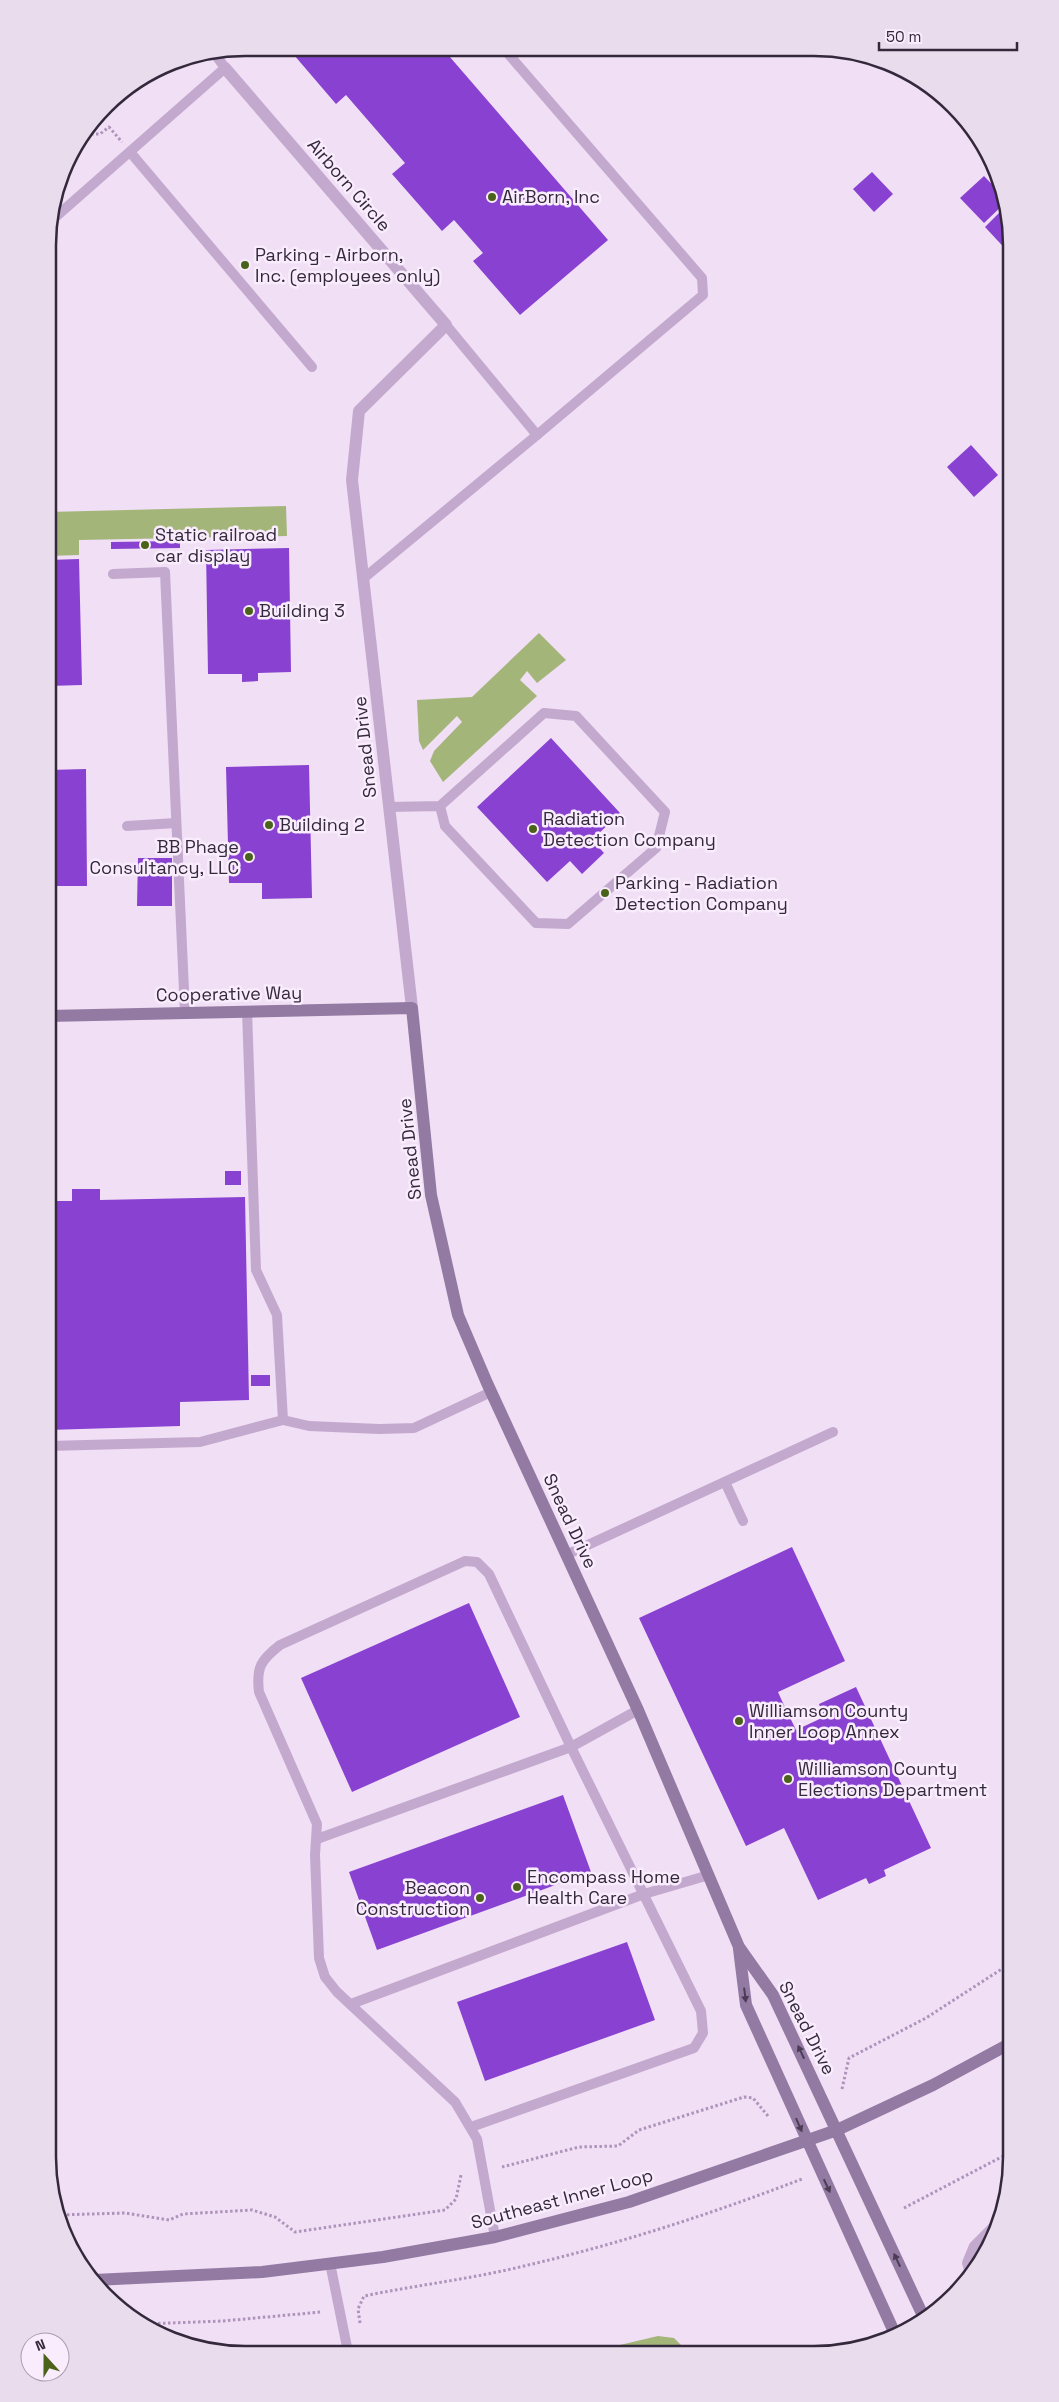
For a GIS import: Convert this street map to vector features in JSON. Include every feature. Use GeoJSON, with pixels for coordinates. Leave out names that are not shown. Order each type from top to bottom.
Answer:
{"type":"FeatureCollection","features":[{"type":"Feature","properties":{"kind":"street","name":"Airborn Circle"},"geometry":{"type":"LineString","coordinates":[[225,68],[446,325]]}},
{"type":"Feature","properties":{"kind":"street","name":"Snead Drive"},"geometry":{"type":"LineString","coordinates":[[446,325],[360,411],[352,480],[412,1008],[431,1196],[458,1315],[491,1392],[638,1710],[709,1875],[738,1947],[746,2005],[806,2142],[892,2328]]}},
{"type":"Feature","properties":{"kind":"street","name":"Cooperative Way"},"geometry":{"type":"LineString","coordinates":[[56,1016],[412,1008]]}},
{"type":"Feature","properties":{"kind":"street","name":"Snead Drive"},"geometry":{"type":"LineString","coordinates":[[738,1947],[773,1995],[921,2312]]}},
{"type":"Feature","properties":{"kind":"street","name":"Southeast Inner Loop"},"geometry":{"type":"LineString","coordinates":[[102,2280],[262,2272],[383,2257],[495,2237],[629,2202],[806,2142],[837,2130],[934,2085],[1003,2047]]}},
{"type":"Feature","properties":{"kind":"lane"},"geometry":{"type":"LineString","coordinates":[[364,578],[703,295],[702,278],[510,56]]}},
{"type":"Feature","properties":{"kind":"lane"},"geometry":{"type":"LineString","coordinates":[[59,214],[225,68],[218,58]]}},
{"type":"Feature","properties":{"kind":"lane"},"geometry":{"type":"LineString","coordinates":[[130,152],[312,367]]}},
{"type":"Feature","properties":{"kind":"lane"},"geometry":{"type":"LineString","coordinates":[[446,325],[537,435]]}},
{"type":"Feature","properties":{"kind":"lane"},"geometry":{"type":"LineString","coordinates":[[113,574],[165,572],[186,1012]]}},
{"type":"Feature","properties":{"kind":"lane"},"geometry":{"type":"LineString","coordinates":[[389,808],[440,806],[544,713],[576,716],[665,812],[656,848],[568,924],[536,923],[445,826],[440,806]]}},
{"type":"Feature","properties":{"kind":"lane"},"geometry":{"type":"LineString","coordinates":[[127,826],[176,823]]}},
{"type":"Feature","properties":{"kind":"lane"},"geometry":{"type":"LineString","coordinates":[[247,1011],[256,1270],[277,1315],[284,1420]]}},
{"type":"Feature","properties":{"kind":"lane"},"geometry":{"type":"LineString","coordinates":[[56,1446],[200,1442],[284,1420],[309,1426],[379,1430],[414,1428],[491,1392]]}},
{"type":"Feature","properties":{"kind":"lane"},"geometry":{"type":"LineString","coordinates":[[566,1555],[833,1432]]}},
{"type":"Feature","properties":{"kind":"lane"},"geometry":{"type":"LineString","coordinates":[[725,1482],[742,1521]]}},
{"type":"Feature","properties":{"kind":"lane"},"geometry":{"type":"LineString","coordinates":[[471,2127],[694,2048],[703,2033],[700,2011],[489,1574],[476,1562],[465,1561],[280,1644],[264,1658],[257,1676],[259,1692],[317,1824],[315,1855],[319,1958],[325,1977],[454,2102],[471,2127],[476,2139],[495,2237]]}},
{"type":"Feature","properties":{"kind":"lane"},"geometry":{"type":"LineString","coordinates":[[317,1839],[571,1747],[638,1710]]}},
{"type":"Feature","properties":{"kind":"lane"},"geometry":{"type":"LineString","coordinates":[[351,2004],[644,1894],[709,1875]]}},
{"type":"Feature","properties":{"kind":"lane"},"geometry":{"type":"LineString","coordinates":[[968,2267],[966,2263],[974,2246],[986,2234]]}},
{"type":"Feature","properties":{"kind":"lane"},"geometry":{"type":"LineString","coordinates":[[330,2263],[347,2346]]}},
{"type":"Feature","properties":{"kind":"path"},"geometry":{"type":"LineString","coordinates":[[92,134],[100,134],[109,126],[130,152]]}},
{"type":"Feature","properties":{"kind":"path"},"geometry":{"type":"LineString","coordinates":[[842,2089],[849,2058],[926,2018],[1003,1968]]}},
{"type":"Feature","properties":{"kind":"path"},"geometry":{"type":"LineString","coordinates":[[502,2167],[579,2148],[618,2146],[638,2130],[744,2097],[753,2098],[768,2116]]}},
{"type":"Feature","properties":{"kind":"path"},"geometry":{"type":"LineString","coordinates":[[904,2208],[1003,2156]]}},
{"type":"Feature","properties":{"kind":"path"},"geometry":{"type":"LineString","coordinates":[[65,2215],[125,2213],[169,2220],[183,2214],[252,2210],[275,2217],[295,2232],[445,2210],[456,2199],[461,2175]]}},
{"type":"Feature","properties":{"kind":"path"},"geometry":{"type":"LineString","coordinates":[[360,2323],[358,2310],[364,2296],[447,2283],[584,2252],[683,2223],[802,2179]]}},
{"type":"Feature","properties":{"kind":"path"},"geometry":{"type":"LineString","coordinates":[[157,2323],[223,2321],[321,2312]]}},
{"type":"Feature","properties":{"kind":"shaded area"},"geometry":{"type":"Polygon","coordinates":[[[286,506],[287,536],[79,540],[79,555],[56,556],[56,512],[286,506]]]}},
{"type":"Feature","properties":{"kind":"shaded area"},"geometry":{"type":"Polygon","coordinates":[[[539,633],[566,660],[537,683],[527,671],[520,680],[537,696],[443,782],[430,761],[434,751],[462,722],[457,716],[423,750],[419,741],[417,700],[472,697],[539,633]]]}},
{"type":"Feature","properties":{"kind":"shaded area"},"geometry":{"type":"Polygon","coordinates":[[[658,2336],[674,2338],[682,2346],[616,2346],[658,2336]]]}},
{"type":"Feature","properties":{"kind":"building","name":"AirBorn, Inc"},"geometry":{"type":"Polygon","coordinates":[[[295,56],[449,56],[608,240],[520,315],[473,261],[483,253],[454,220],[442,231],[392,174],[405,163],[346,95],[336,104],[295,56]]]}},
{"type":"Feature","properties":{"kind":"building"},"geometry":{"type":"Polygon","coordinates":[[[872,172],[893,194],[874,212],[853,189],[872,172]]]}},
{"type":"Feature","properties":{"kind":"building"},"geometry":{"type":"Polygon","coordinates":[[[984,176],[993,186],[999,209],[984,223],[960,198],[984,176]]]}},
{"type":"Feature","properties":{"kind":"building"},"geometry":{"type":"Polygon","coordinates":[[[1000,212],[1003,246],[985,227],[1000,212]]]}},
{"type":"Feature","properties":{"kind":"building"},"geometry":{"type":"Polygon","coordinates":[[[971,445],[998,475],[974,497],[947,467],[971,445]]]}},
{"type":"Feature","properties":{"kind":"building","name":"Static railroad car display"},"geometry":{"type":"Polygon","coordinates":[[[180,541],[180,548],[111,549],[111,542],[180,541]]]}},
{"type":"Feature","properties":{"kind":"building","name":"Building 3"},"geometry":{"type":"Polygon","coordinates":[[[289,548],[291,672],[258,673],[258,681],[242,682],[242,674],[208,674],[206,550],[289,548]]]}},
{"type":"Feature","properties":{"kind":"building"},"geometry":{"type":"Polygon","coordinates":[[[79,559],[82,685],[56,686],[56,560],[79,559]]]}},
{"type":"Feature","properties":{"kind":"building"},"geometry":{"type":"Polygon","coordinates":[[[551,738],[620,813],[592,840],[604,853],[582,874],[570,861],[547,882],[477,807],[551,738]]]}},
{"type":"Feature","properties":{"kind":"building","name":"Building 2"},"geometry":{"type":"Polygon","coordinates":[[[309,765],[312,898],[262,899],[262,883],[229,883],[226,767],[309,765]]]}},
{"type":"Feature","properties":{"kind":"building"},"geometry":{"type":"Polygon","coordinates":[[[86,769],[87,886],[56,886],[56,770],[86,769]]]}},
{"type":"Feature","properties":{"kind":"building"},"geometry":{"type":"Polygon","coordinates":[[[138,858],[172,858],[172,906],[137,906],[138,858]]]}},
{"type":"Feature","properties":{"kind":"building"},"geometry":{"type":"Polygon","coordinates":[[[225,1171],[241,1171],[241,1185],[225,1185],[225,1171]]]}},
{"type":"Feature","properties":{"kind":"building"},"geometry":{"type":"Polygon","coordinates":[[[72,1189],[100,1189],[100,1200],[245,1197],[249,1400],[180,1402],[180,1426],[56,1430],[56,1201],[72,1201],[72,1189]]]}},
{"type":"Feature","properties":{"kind":"building"},"geometry":{"type":"Polygon","coordinates":[[[251,1375],[270,1375],[270,1386],[251,1386],[251,1375]]]}},
{"type":"Feature","properties":{"kind":"building","name":"Williamson County Inner Loop Annex"},"geometry":{"type":"Polygon","coordinates":[[[792,1547],[845,1661],[778,1692],[782,1701],[796,1730],[824,1717],[819,1704],[856,1687],[931,1848],[884,1870],[886,1876],[869,1884],[866,1878],[818,1900],[784,1828],[746,1846],[639,1618],[792,1547]]]}},
{"type":"Feature","properties":{"kind":"building"},"geometry":{"type":"Polygon","coordinates":[[[469,1603],[520,1717],[352,1792],[301,1678],[469,1603]]]}},
{"type":"Feature","properties":{"kind":"building"},"geometry":{"type":"Polygon","coordinates":[[[563,1795],[591,1872],[377,1950],[349,1872],[563,1795]]]}},
{"type":"Feature","properties":{"kind":"building"},"geometry":{"type":"Polygon","coordinates":[[[627,1942],[655,2020],[485,2081],[457,2002],[627,1942]]]}},
{"type":"Feature","properties":{"kind":"place","name":"AirBorn, Inc"},"geometry":{"type":"Point","coordinates":[492,197]}},
{"type":"Feature","properties":{"kind":"place","name":"Parking - Airborn, Inc. (employees only)"},"geometry":{"type":"Point","coordinates":[245,265]}},
{"type":"Feature","properties":{"kind":"place","name":"Static railroad car display"},"geometry":{"type":"Point","coordinates":[145,545]}},
{"type":"Feature","properties":{"kind":"place","name":"Building 3"},"geometry":{"type":"Point","coordinates":[249,611]}},
{"type":"Feature","properties":{"kind":"place","name":"Building 2"},"geometry":{"type":"Point","coordinates":[269,825]}},
{"type":"Feature","properties":{"kind":"place","name":"Radiation Detection Company"},"geometry":{"type":"Point","coordinates":[533,829]}},
{"type":"Feature","properties":{"kind":"place","name":"BB Phage Consultancy, LLC"},"geometry":{"type":"Point","coordinates":[249,857]}},
{"type":"Feature","properties":{"kind":"place","name":"Parking - Radiation Detection Company"},"geometry":{"type":"Point","coordinates":[605,893]}},
{"type":"Feature","properties":{"kind":"place","name":"Williamson County Inner Loop Annex"},"geometry":{"type":"Point","coordinates":[739,1721]}},
{"type":"Feature","properties":{"kind":"place","name":"Williamson County Elections Department"},"geometry":{"type":"Point","coordinates":[788,1779]}},
{"type":"Feature","properties":{"kind":"place","name":"Encompass Home Health Care"},"geometry":{"type":"Point","coordinates":[517,1887]}},
{"type":"Feature","properties":{"kind":"place","name":"Beacon Construction"},"geometry":{"type":"Point","coordinates":[480,1898]}}]}
